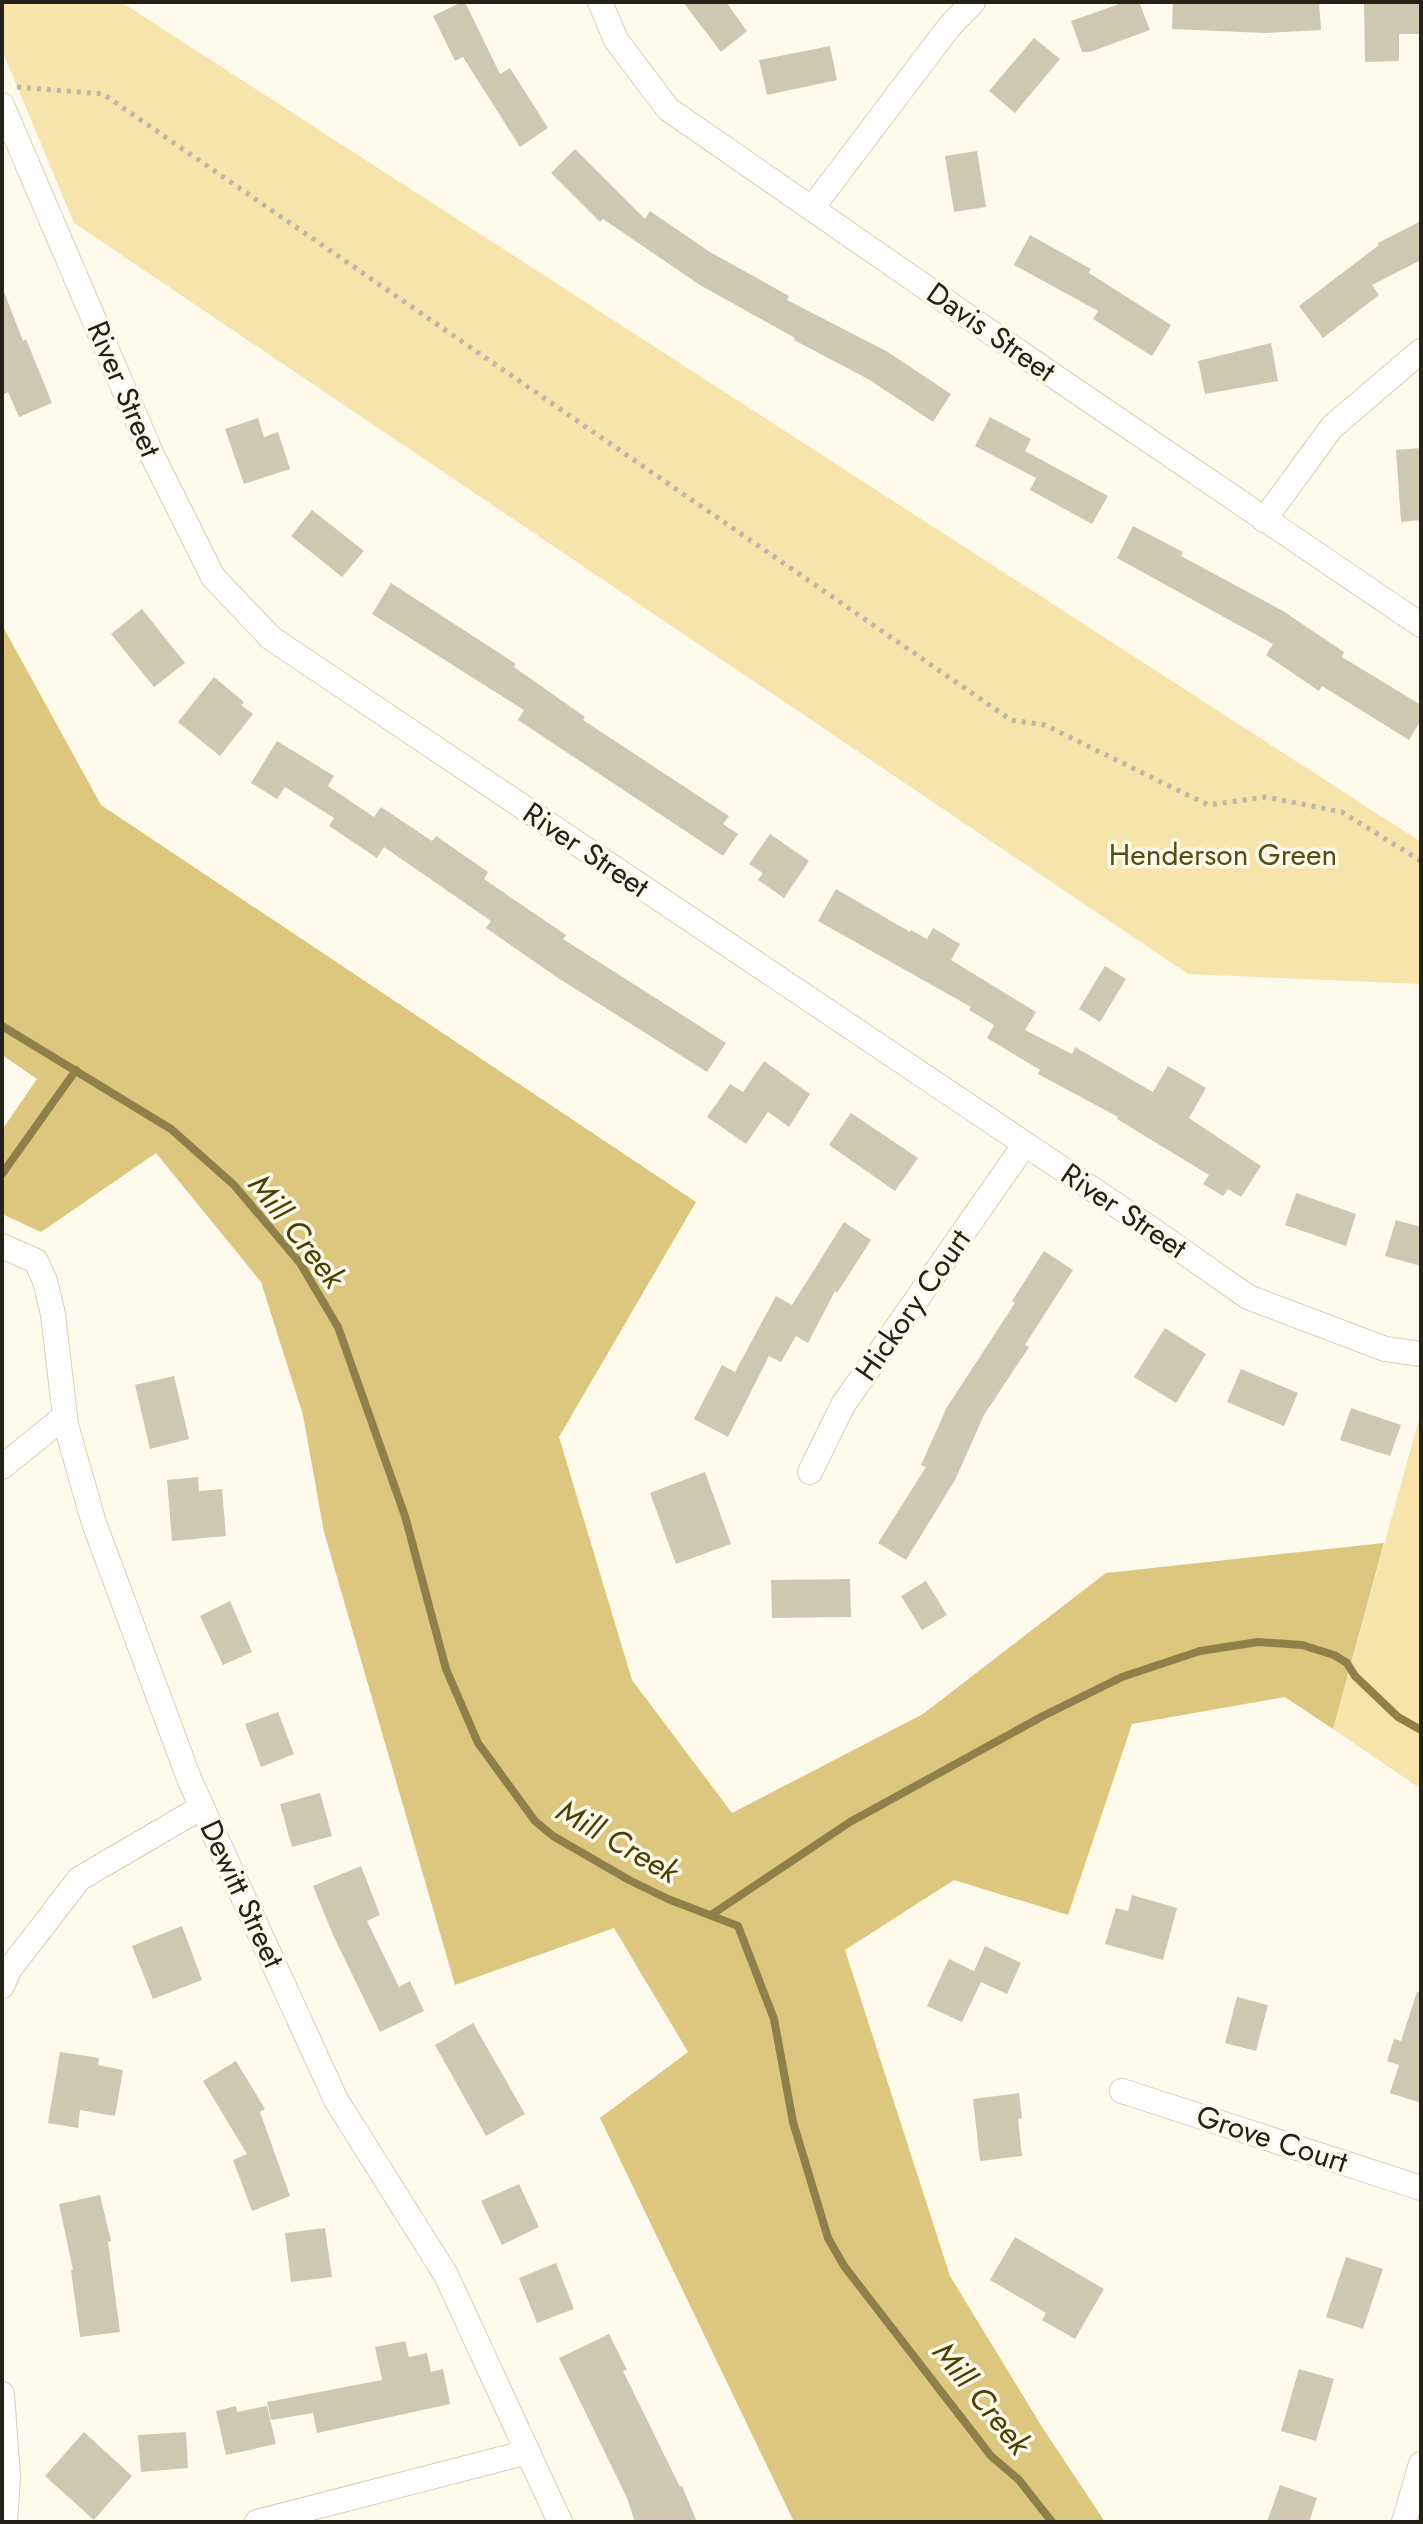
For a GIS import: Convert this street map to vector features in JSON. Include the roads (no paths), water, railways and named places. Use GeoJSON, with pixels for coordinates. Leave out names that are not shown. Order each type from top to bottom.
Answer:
{"type":"FeatureCollection","features":[{"type":"Feature","properties":{"kind":"street","name":"Davis Street"},"geometry":{"type":"LineString","coordinates":[[600,2],[616,40],[668,109],[1421,625]]}},
{"type":"Feature","properties":{"kind":"street"},"geometry":{"type":"LineString","coordinates":[[812,208],[949,27],[973,2]]}},
{"type":"Feature","properties":{"kind":"street","name":"River Street"},"geometry":{"type":"LineString","coordinates":[[8,96],[165,482],[213,577],[271,638],[1248,1297],[1385,1349],[1421,1354]]}},
{"type":"Feature","properties":{"kind":"street"},"geometry":{"type":"LineString","coordinates":[[1264,520],[1332,427],[1421,351]]}},
{"type":"Feature","properties":{"kind":"street","name":"Hickory Court"},"geometry":{"type":"LineString","coordinates":[[810,1472],[843,1405],[1025,1144]]}},
{"type":"Feature","properties":{"kind":"street","name":"Dewitt Street"},"geometry":{"type":"LineString","coordinates":[[2,1246],[36,1261],[45,1281],[53,1314],[65,1416],[94,1523],[190,1781],[336,2100],[446,2275],[560,2522]]}},
{"type":"Feature","properties":{"kind":"street"},"geometry":{"type":"LineString","coordinates":[[2,1467],[65,1416]]}},
{"type":"Feature","properties":{"kind":"street"},"geometry":{"type":"LineString","coordinates":[[2,1986],[9,1970],[79,1879],[202,1807]]}},
{"type":"Feature","properties":{"kind":"street","name":"Grove Court"},"geometry":{"type":"LineString","coordinates":[[1122,2091],[1421,2188]]}},
{"type":"Feature","properties":{"kind":"street"},"geometry":{"type":"LineString","coordinates":[[2,2394],[8,2478],[5,2522]]}},
{"type":"Feature","properties":{"kind":"street"},"geometry":{"type":"LineString","coordinates":[[257,2522],[528,2452]]}},
{"type":"Feature","properties":{"kind":"street"},"geometry":{"type":"LineString","coordinates":[[1404,2522],[1421,2464]]}},
{"type":"Feature","properties":{"kind":"waterway","name":"Mill Creek"},"geometry":{"type":"LineString","coordinates":[[2,1026],[171,1129],[234,1185],[300,1263],[338,1327],[405,1516],[446,1669],[478,1743],[535,1821],[553,1836],[668,1899],[738,1926],[774,2019],[793,2122],[828,2238],[844,2266],[991,2456],[1019,2480],[1052,2522]]}},
{"type":"Feature","properties":{"kind":"waterway"},"geometry":{"type":"LineString","coordinates":[[2,1174],[76,1070]]}},
{"type":"Feature","properties":{"kind":"waterway"},"geometry":{"type":"LineString","coordinates":[[711,1915],[850,1822],[1043,1716],[1122,1677],[1200,1651],[1258,1642],[1302,1645],[1334,1655],[1347,1663],[1355,1676],[1398,1717],[1421,1730]]}},
{"type":"Feature","properties":{"kind":"park label","name":"Henderson Green"},"geometry":{"type":"Point","coordinates":[1223,855]}}]}
